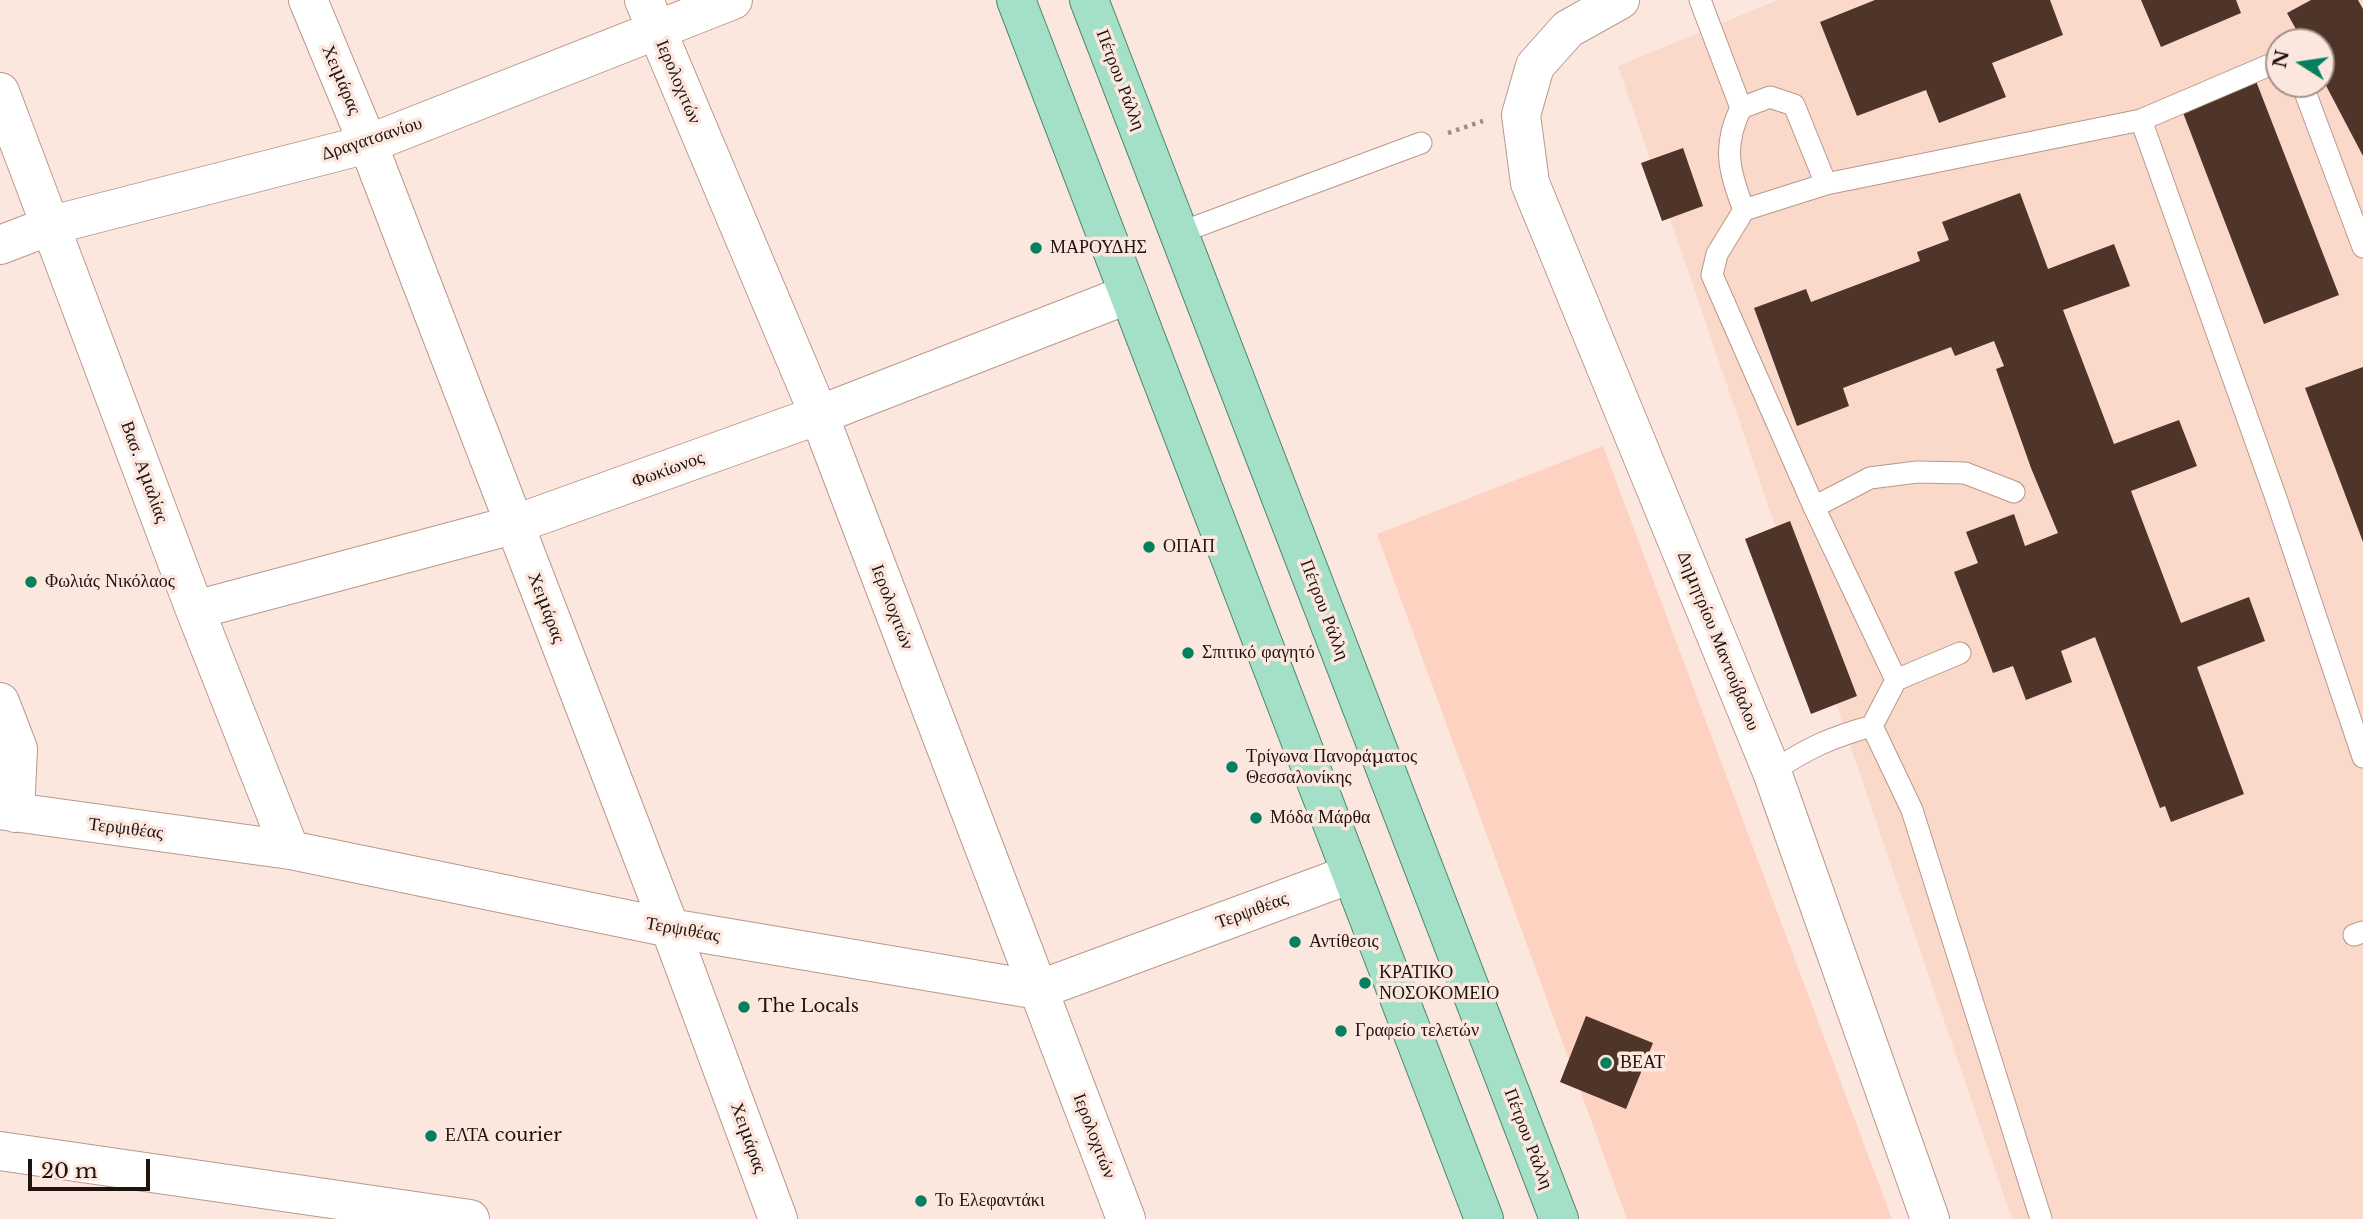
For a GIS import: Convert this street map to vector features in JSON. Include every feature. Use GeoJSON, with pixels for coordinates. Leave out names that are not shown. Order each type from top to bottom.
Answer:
{"type":"FeatureCollection","features":[{"type":"Feature","properties":{"kind":"main road"},"geometry":{"type":"LineString","coordinates":[[1016,0],[1483,1219]]}},
{"type":"Feature","properties":{"kind":"main road","name":"Πέτρου Ράλλη"},"geometry":{"type":"LineString","coordinates":[[1089,0],[1559,1219]]}},
{"type":"Feature","properties":{"kind":"street","name":"Χειμάρας"},"geometry":{"type":"LineString","coordinates":[[308,0],[368,144],[670,928],[778,1219]]}},
{"type":"Feature","properties":{"kind":"street","name":"Δραγατσανίου"},"geometry":{"type":"LineString","coordinates":[[0,245],[52,225],[368,144],[650,15],[733,0]]}},
{"type":"Feature","properties":{"kind":"street","name":"Δημητρίου Μαντούβαλου"},"geometry":{"type":"LineString","coordinates":[[1620,0],[1568,29],[1535,66],[1521,115],[1530,183],[1772,772],[1930,1219]]}},
{"type":"Feature","properties":{"kind":"street","name":"Ιερολοχιτών"},"geometry":{"type":"LineString","coordinates":[[650,15],[819,415],[1126,1219]]}},
{"type":"Feature","properties":{"kind":"street","name":"Βασ. Αμαλίας"},"geometry":{"type":"LineString","coordinates":[[0,92],[195,610],[290,850]]}},
{"type":"Feature","properties":{"kind":"street","name":"Φωκίωνος"},"geometry":{"type":"LineString","coordinates":[[195,610],[513,525],[819,415],[1129,294]]}},
{"type":"Feature","properties":{"kind":"street"},"geometry":{"type":"LineString","coordinates":[[0,702],[18,749],[7,812]]}},
{"type":"Feature","properties":{"kind":"street","name":"Τερψιθέας"},"geometry":{"type":"LineString","coordinates":[[7,812],[290,850],[670,928],[1038,990],[1352,874]]}},
{"type":"Feature","properties":{"kind":"street"},"geometry":{"type":"LineString","coordinates":[[0,1151],[470,1219]]}},
{"type":"Feature","properties":{"kind":"lane"},"geometry":{"type":"LineString","coordinates":[[1700,0],[1741,108]]}},
{"type":"Feature","properties":{"kind":"lane"},"geometry":{"type":"LineString","coordinates":[[1896,680],[1814,507],[1712,275],[1717,254],[1744,210],[1826,184],[2141,120],[2265,67]]}},
{"type":"Feature","properties":{"kind":"lane"},"geometry":{"type":"LineString","coordinates":[[1744,210],[1732,178],[1729,132],[1741,108],[1770,97],[1794,105],[1826,184]]}},
{"type":"Feature","properties":{"kind":"lane"},"geometry":{"type":"LineString","coordinates":[[2307,98],[2363,247]]}},
{"type":"Feature","properties":{"kind":"lane"},"geometry":{"type":"LineString","coordinates":[[2141,120],[2276,498],[2363,757]]}},
{"type":"Feature","properties":{"kind":"lane"},"geometry":{"type":"LineString","coordinates":[[1179,233],[1421,143]]}},
{"type":"Feature","properties":{"kind":"lane"},"geometry":{"type":"LineString","coordinates":[[1814,507],[1870,478],[1917,472],[1965,473],[2014,492]]}},
{"type":"Feature","properties":{"kind":"lane"},"geometry":{"type":"LineString","coordinates":[[1772,772],[1803,750],[1827,738],[1872,726],[1896,680],[1960,653]]}},
{"type":"Feature","properties":{"kind":"lane"},"geometry":{"type":"LineString","coordinates":[[1872,726],[1912,810],[2041,1219]]}},
{"type":"Feature","properties":{"kind":"shaded area"},"geometry":{"type":"Polygon","coordinates":[[[1778,0],[2363,0],[2363,1219],[2012,1219],[1618,66],[1778,0]]]}},
{"type":"Feature","properties":{"kind":"shaded area"},"geometry":{"type":"Polygon","coordinates":[[[1603,446],[1892,1219],[1627,1219],[1377,534],[1603,446]]]}},
{"type":"Feature","properties":{"kind":"building"},"geometry":{"type":"Polygon","coordinates":[[[1875,0],[2050,0],[2063,35],[1992,63],[2006,97],[1939,123],[1926,90],[1857,116],[1820,22],[1875,0]]]}},
{"type":"Feature","properties":{"kind":"building"},"geometry":{"type":"Polygon","coordinates":[[[2141,0],[2236,0],[2241,13],[2161,47],[2141,0]]]}},
{"type":"Feature","properties":{"kind":"building"},"geometry":{"type":"Polygon","coordinates":[[[2311,0],[2358,0],[2363,9],[2363,156],[2333,98],[2335,98],[2335,28],[2295,28],[2287,13],[2311,0]]]}},
{"type":"Feature","properties":{"kind":"building"},"geometry":{"type":"Polygon","coordinates":[[[2256,81],[2339,295],[2264,324],[2182,110],[2256,81]]]}},
{"type":"Feature","properties":{"kind":"building"},"geometry":{"type":"Polygon","coordinates":[[[1683,148],[1703,206],[1662,221],[1641,163],[1683,148]]]}},
{"type":"Feature","properties":{"kind":"building"},"geometry":{"type":"Polygon","coordinates":[[[2020,193],[2048,269],[2114,244],[2130,286],[2063,310],[2114,444],[2179,420],[2197,466],[2131,491],[2181,623],[2249,597],[2265,641],[2197,667],[2244,794],[2171,822],[2165,806],[2160,808],[2095,637],[2061,651],[2072,682],[2026,700],[2013,666],[1993,673],[1954,572],[1978,563],[1966,532],[2014,514],[2025,546],[2058,533],[2031,468],[1996,369],[2004,366],[1994,341],[1955,356],[1951,347],[1843,388],[1849,406],[1797,426],[1754,308],[1806,289],[1811,302],[1920,261],[1917,252],[1949,240],[1942,222],[2020,193]]]}},
{"type":"Feature","properties":{"kind":"building"},"geometry":{"type":"Polygon","coordinates":[[[2363,367],[2363,542],[2305,388],[2363,367]]]}},
{"type":"Feature","properties":{"kind":"building"},"geometry":{"type":"Polygon","coordinates":[[[1790,521],[1857,696],[1811,714],[1745,539],[1790,521]]]}},
{"type":"Feature","properties":{"kind":"building","name":"ΒΕΑΤ"},"geometry":{"type":"Polygon","coordinates":[[[1586,1016],[1653,1043],[1626,1109],[1560,1082],[1586,1016]]]}},
{"type":"Feature","properties":{"kind":"place","name":"ΜΑΡΟΥΔΗΣ"},"geometry":{"type":"Point","coordinates":[1036,248]}},
{"type":"Feature","properties":{"kind":"place","name":"ΟΠΑΠ"},"geometry":{"type":"Point","coordinates":[1149,547]}},
{"type":"Feature","properties":{"kind":"place","name":"Φωλιάς Νικόλαος"},"geometry":{"type":"Point","coordinates":[31,582]}},
{"type":"Feature","properties":{"kind":"place","name":"Σπιτικό φαγητό"},"geometry":{"type":"Point","coordinates":[1188,653]}},
{"type":"Feature","properties":{"kind":"place","name":"Τρίγωνα Πανοράματος Θεσσαλονίκης"},"geometry":{"type":"Point","coordinates":[1232,767]}},
{"type":"Feature","properties":{"kind":"place","name":"Μόδα Μάρθα"},"geometry":{"type":"Point","coordinates":[1256,818]}},
{"type":"Feature","properties":{"kind":"place","name":"Αντίθεσις"},"geometry":{"type":"Point","coordinates":[1295,942]}},
{"type":"Feature","properties":{"kind":"place","name":"ΚΡΑΤΙΚΟ ΝΟΣΟΚΟΜΕΙΟ"},"geometry":{"type":"Point","coordinates":[1365,983]}},
{"type":"Feature","properties":{"kind":"place","name":"The Locals"},"geometry":{"type":"Point","coordinates":[744,1007]}},
{"type":"Feature","properties":{"kind":"place","name":"Γραφείο τελετών"},"geometry":{"type":"Point","coordinates":[1341,1031]}},
{"type":"Feature","properties":{"kind":"place","name":"ΒΕΑΤ"},"geometry":{"type":"Point","coordinates":[1606,1063]}},
{"type":"Feature","properties":{"kind":"place","name":"ΕΛΤΑ courier"},"geometry":{"type":"Point","coordinates":[431,1136]}},
{"type":"Feature","properties":{"kind":"place","name":"Το Ελεφαντάκι"},"geometry":{"type":"Point","coordinates":[921,1201]}}]}
